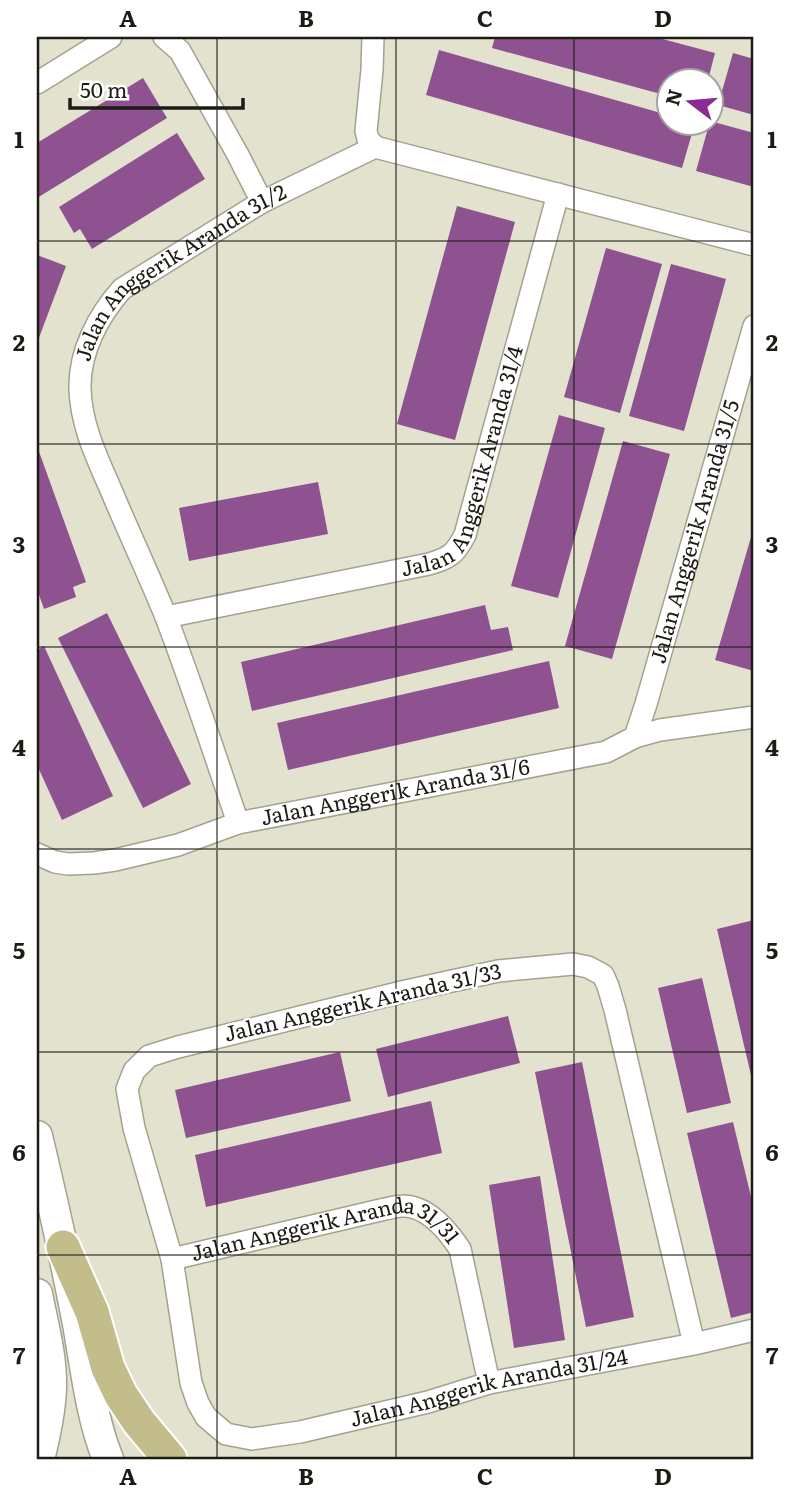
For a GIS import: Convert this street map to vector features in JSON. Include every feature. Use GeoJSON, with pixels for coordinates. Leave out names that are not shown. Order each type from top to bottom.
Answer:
{"type":"FeatureCollection","features":[{"type":"Feature","properties":{"kind":"main road"},"geometry":{"type":"LineString","coordinates":[[37,1136],[63,1248],[94,1412],[108,1459]]}},
{"type":"Feature","properties":{"kind":"main road"},"geometry":{"type":"LineString","coordinates":[[63,1248],[92,1312],[108,1368],[121,1395],[139,1422],[170,1459]]}},
{"type":"Feature","properties":{"kind":"main road"},"geometry":{"type":"LineString","coordinates":[[37,1294],[51,1385],[45,1437],[39,1459]]}},
{"type":"Feature","properties":{"kind":"street"},"geometry":{"type":"LineString","coordinates":[[37,83],[111,37]]}},
{"type":"Feature","properties":{"kind":"street"},"geometry":{"type":"LineString","coordinates":[[164,37],[180,51],[262,202]]}},
{"type":"Feature","properties":{"kind":"street"},"geometry":{"type":"LineString","coordinates":[[373,37],[366,131],[368,139],[375,147],[754,244]]}},
{"type":"Feature","properties":{"kind":"street","name":"Jalan Anggerik Aranda 31/2"},"geometry":{"type":"LineString","coordinates":[[238,823],[166,617],[83,418],[80,389],[83,360],[108,304],[122,289],[262,202],[375,147]]}},
{"type":"Feature","properties":{"kind":"street","name":"Jalan Anggerik Aranda 31/4"},"geometry":{"type":"LineString","coordinates":[[166,617],[429,564],[443,560],[457,550],[465,535],[558,194]]}},
{"type":"Feature","properties":{"kind":"street","name":"Jalan Anggerik Aranda 31/5"},"geometry":{"type":"LineString","coordinates":[[635,737],[754,326]]}},
{"type":"Feature","properties":{"kind":"street","name":"Jalan Anggerik Aranda 31/6"},"geometry":{"type":"LineString","coordinates":[[37,854],[68,864],[115,860],[178,845],[238,823],[606,752],[635,737],[660,730],[754,717]]}},
{"type":"Feature","properties":{"kind":"street","name":"Jalan Anggerik Aranda 31/33"},"geometry":{"type":"LineString","coordinates":[[226,1434],[206,1417],[191,1383],[172,1259],[134,1128],[127,1088],[134,1071],[149,1056],[231,1033],[498,971],[573,964],[588,967],[603,975],[615,1010],[694,1344]]}},
{"type":"Feature","properties":{"kind":"street","name":"Jalan Anggerik Aranda 31/31"},"geometry":{"type":"LineString","coordinates":[[172,1259],[404,1205],[415,1208],[433,1218],[449,1232],[460,1249],[489,1383]]}},
{"type":"Feature","properties":{"kind":"street","name":"Jalan Anggerik Aranda 31/24"},"geometry":{"type":"LineString","coordinates":[[226,1434],[252,1439],[300,1432],[428,1402],[489,1383],[754,1330]]}},
{"type":"Feature","properties":{"kind":"building"},"geometry":{"type":"Polygon","coordinates":[[[495,37],[655,37],[715,53],[712,66],[654,66],[654,92],[492,48],[495,37]]]}},
{"type":"Feature","properties":{"kind":"building"},"geometry":{"type":"Polygon","coordinates":[[[439,50],[654,111],[654,136],[691,136],[682,168],[426,95],[439,50]]]}},
{"type":"Feature","properties":{"kind":"building"},"geometry":{"type":"Polygon","coordinates":[[[733,53],[754,59],[754,115],[724,107],[724,84],[733,53]]]}},
{"type":"Feature","properties":{"kind":"building"},"geometry":{"type":"Polygon","coordinates":[[[143,78],[167,118],[37,198],[37,143],[143,78]]]}},
{"type":"Feature","properties":{"kind":"building"},"geometry":{"type":"Polygon","coordinates":[[[724,125],[754,133],[754,187],[696,171],[706,136],[724,136],[724,125]]]}},
{"type":"Feature","properties":{"kind":"building"},"geometry":{"type":"Polygon","coordinates":[[[177,133],[205,179],[92,249],[80,229],[74,233],[59,207],[177,133]]]}},
{"type":"Feature","properties":{"kind":"building"},"geometry":{"type":"Polygon","coordinates":[[[457,206],[515,222],[455,440],[397,424],[457,206]]]}},
{"type":"Feature","properties":{"kind":"building"},"geometry":{"type":"Polygon","coordinates":[[[606,248],[662,264],[620,413],[564,397],[606,248]]]}},
{"type":"Feature","properties":{"kind":"building"},"geometry":{"type":"Polygon","coordinates":[[[37,255],[66,266],[37,343],[37,255]]]}},
{"type":"Feature","properties":{"kind":"building"},"geometry":{"type":"Polygon","coordinates":[[[671,264],[726,279],[684,431],[629,416],[671,264]]]}},
{"type":"Feature","properties":{"kind":"building"},"geometry":{"type":"Polygon","coordinates":[[[559,415],[605,428],[558,598],[511,586],[559,415]]]}},
{"type":"Feature","properties":{"kind":"building"},"geometry":{"type":"Polygon","coordinates":[[[623,441],[670,454],[612,659],[565,646],[623,441]]]}},
{"type":"Feature","properties":{"kind":"building"},"geometry":{"type":"Polygon","coordinates":[[[37,446],[86,582],[73,587],[76,597],[44,609],[37,589],[37,446]]]}},
{"type":"Feature","properties":{"kind":"building"},"geometry":{"type":"Polygon","coordinates":[[[318,482],[328,534],[189,561],[179,508],[318,482]]]}},
{"type":"Feature","properties":{"kind":"building"},"geometry":{"type":"Polygon","coordinates":[[[754,527],[754,671],[715,660],[754,527]]]}},
{"type":"Feature","properties":{"kind":"building"},"geometry":{"type":"Polygon","coordinates":[[[485,605],[491,630],[508,627],[513,650],[252,711],[241,662],[485,605]]]}},
{"type":"Feature","properties":{"kind":"building"},"geometry":{"type":"Polygon","coordinates":[[[107,613],[191,784],[143,808],[58,638],[107,613]]]}},
{"type":"Feature","properties":{"kind":"building"},"geometry":{"type":"Polygon","coordinates":[[[44,646],[113,796],[62,820],[37,765],[37,650],[44,646]]]}},
{"type":"Feature","properties":{"kind":"building"},"geometry":{"type":"Polygon","coordinates":[[[549,661],[559,708],[288,770],[277,723],[549,661]]]}},
{"type":"Feature","properties":{"kind":"building"},"geometry":{"type":"Polygon","coordinates":[[[754,920],[754,1084],[753,1084],[717,929],[754,920]]]}},
{"type":"Feature","properties":{"kind":"building"},"geometry":{"type":"Polygon","coordinates":[[[702,978],[731,1103],[687,1113],[658,988],[702,978]]]}},
{"type":"Feature","properties":{"kind":"building"},"geometry":{"type":"Polygon","coordinates":[[[508,1016],[520,1063],[388,1097],[376,1049],[508,1016]]]}},
{"type":"Feature","properties":{"kind":"building"},"geometry":{"type":"Polygon","coordinates":[[[340,1052],[351,1101],[186,1138],[175,1090],[340,1052]]]}},
{"type":"Feature","properties":{"kind":"building"},"geometry":{"type":"Polygon","coordinates":[[[582,1062],[634,1317],[586,1327],[535,1072],[582,1062]]]}},
{"type":"Feature","properties":{"kind":"building"},"geometry":{"type":"Polygon","coordinates":[[[431,1101],[442,1153],[206,1207],[195,1155],[431,1101]]]}},
{"type":"Feature","properties":{"kind":"building"},"geometry":{"type":"Polygon","coordinates":[[[733,1122],[754,1209],[754,1312],[731,1318],[687,1133],[733,1122]]]}},
{"type":"Feature","properties":{"kind":"building"},"geometry":{"type":"Polygon","coordinates":[[[540,1176],[565,1340],[514,1348],[489,1185],[540,1176]]]}}]}
